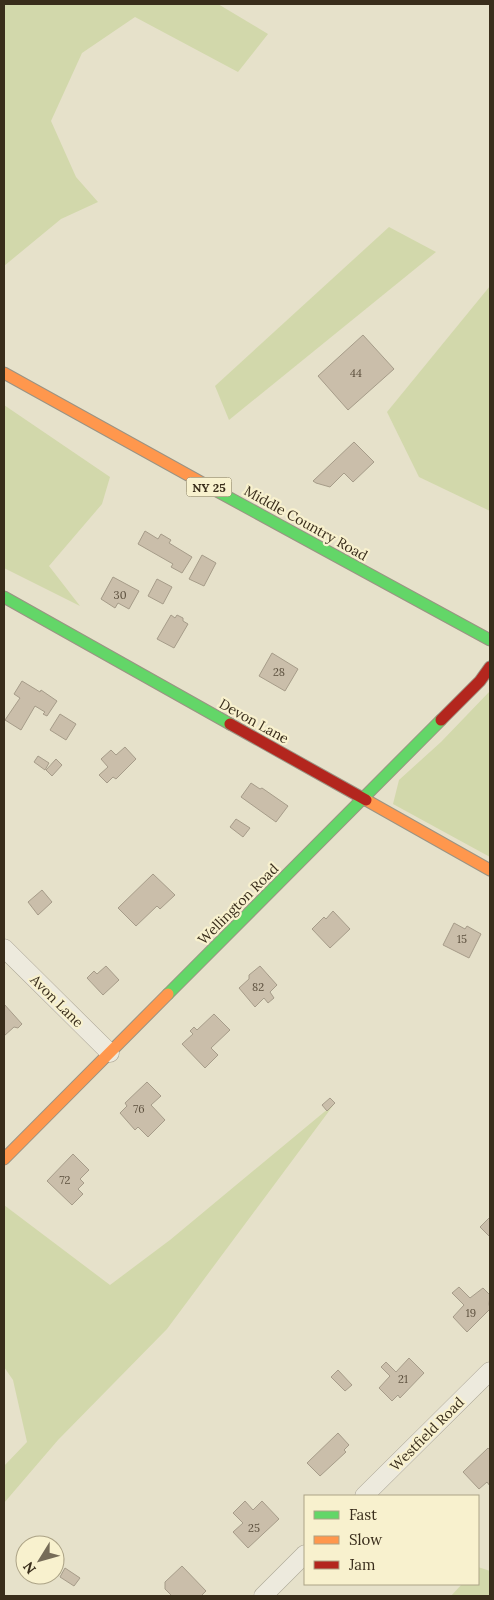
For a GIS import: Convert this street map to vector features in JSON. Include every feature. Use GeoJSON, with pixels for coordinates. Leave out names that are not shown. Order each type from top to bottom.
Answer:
{"type":"FeatureCollection","features":[{"type":"Feature","properties":{"kind":"street","name":"Middle Country Road"},"geometry":{"type":"LineString","coordinates":[[4,373],[100,428],[490,640]]}},
{"type":"Feature","properties":{"kind":"street","name":"Devon Lane"},"geometry":{"type":"LineString","coordinates":[[4,597],[490,870]]}},
{"type":"Feature","properties":{"kind":"street","name":"Wellington Road"},"geometry":{"type":"LineString","coordinates":[[4,1159],[363,799],[480,680],[490,667]]}},
{"type":"Feature","properties":{"kind":"street","name":"Avon Lane"},"geometry":{"type":"LineString","coordinates":[[4,948],[110,1053]]}},
{"type":"Feature","properties":{"kind":"street","name":"Westfield Road"},"geometry":{"type":"LineString","coordinates":[[365,1495],[490,1371]]}},
{"type":"Feature","properties":{"kind":"street"},"geometry":{"type":"LineString","coordinates":[[263,1596],[304,1555]]}},
{"type":"Feature","properties":{"kind":"green space"},"geometry":{"type":"Polygon","coordinates":[[[4,4],[218,4],[268,34],[238,72],[135,17],[82,53],[51,121],[76,177],[98,202],[61,219],[4,266],[4,4]]]}},
{"type":"Feature","properties":{"kind":"green space"},"geometry":{"type":"Polygon","coordinates":[[[389,227],[436,252],[229,420],[215,386],[389,227]]]}},
{"type":"Feature","properties":{"kind":"green space"},"geometry":{"type":"Polygon","coordinates":[[[490,286],[490,511],[419,477],[387,412],[490,286]]]}},
{"type":"Feature","properties":{"kind":"green space"},"geometry":{"type":"Polygon","coordinates":[[[4,405],[110,477],[102,504],[49,566],[80,606],[4,568],[4,405]]]}},
{"type":"Feature","properties":{"kind":"green space"},"geometry":{"type":"Polygon","coordinates":[[[490,691],[490,857],[393,804],[399,780],[441,742],[490,691]]]}},
{"type":"Feature","properties":{"kind":"green space"},"geometry":{"type":"Polygon","coordinates":[[[335,1103],[167,1329],[58,1440],[4,1503],[4,1466],[27,1442],[13,1380],[4,1367],[4,1205],[110,1285],[170,1240],[335,1103]]]}},
{"type":"Feature","properties":{"kind":"green space"},"geometry":{"type":"Polygon","coordinates":[[[479,1567],[490,1571],[490,1596],[451,1596],[461,1585],[479,1585],[479,1567]]]}},
{"type":"Feature","properties":{"kind":"building"},"geometry":{"type":"Polygon","coordinates":[[[363,335],[394,369],[348,410],[318,376],[363,335]]]}},
{"type":"Feature","properties":{"kind":"building"},"geometry":{"type":"Polygon","coordinates":[[[354,442],[374,462],[353,482],[344,473],[330,487],[313,481],[354,442]]]}},
{"type":"Feature","properties":{"kind":"building"},"geometry":{"type":"Polygon","coordinates":[[[145,531],[158,539],[161,534],[171,540],[169,543],[192,557],[182,573],[171,567],[173,564],[138,544],[145,531]]]}},
{"type":"Feature","properties":{"kind":"building"},"geometry":{"type":"Polygon","coordinates":[[[202,555],[216,563],[204,586],[189,579],[202,555]]]}},
{"type":"Feature","properties":{"kind":"building"},"geometry":{"type":"Polygon","coordinates":[[[113,577],[139,591],[129,609],[118,603],[115,608],[101,599],[113,577]]]}},
{"type":"Feature","properties":{"kind":"building"},"geometry":{"type":"Polygon","coordinates":[[[157,579],[172,587],[163,604],[148,596],[157,579]]]}},
{"type":"Feature","properties":{"kind":"building"},"geometry":{"type":"Polygon","coordinates":[[[171,615],[175,618],[177,615],[183,618],[183,621],[188,624],[174,648],[157,639],[171,615]]]}},
{"type":"Feature","properties":{"kind":"building"},"geometry":{"type":"Polygon","coordinates":[[[272,653],[298,669],[285,691],[259,676],[272,653]]]}},
{"type":"Feature","properties":{"kind":"building"},"geometry":{"type":"Polygon","coordinates":[[[22,681],[40,692],[41,690],[57,701],[47,716],[43,714],[45,712],[35,706],[21,730],[5,720],[20,698],[14,694],[22,681]]]}},
{"type":"Feature","properties":{"kind":"building"},"geometry":{"type":"Polygon","coordinates":[[[60,714],[76,724],[66,740],[50,730],[60,714]]]}},
{"type":"Feature","properties":{"kind":"building"},"geometry":{"type":"Polygon","coordinates":[[[125,747],[136,759],[116,779],[113,777],[107,783],[99,775],[108,767],[101,759],[111,750],[116,755],[125,747]]]}},
{"type":"Feature","properties":{"kind":"building"},"geometry":{"type":"Polygon","coordinates":[[[38,756],[49,763],[45,770],[34,762],[38,756]]]}},
{"type":"Feature","properties":{"kind":"building"},"geometry":{"type":"Polygon","coordinates":[[[56,759],[62,765],[52,776],[46,770],[56,759]]]}},
{"type":"Feature","properties":{"kind":"building"},"geometry":{"type":"Polygon","coordinates":[[[251,783],[260,789],[262,788],[288,806],[276,822],[241,797],[251,783]]]}},
{"type":"Feature","properties":{"kind":"building"},"geometry":{"type":"Polygon","coordinates":[[[236,819],[250,828],[243,837],[230,827],[236,819]]]}},
{"type":"Feature","properties":{"kind":"building"},"geometry":{"type":"Polygon","coordinates":[[[153,874],[175,895],[160,909],[157,906],[136,926],[118,908],[153,874]]]}},
{"type":"Feature","properties":{"kind":"building"},"geometry":{"type":"Polygon","coordinates":[[[42,890],[52,902],[38,915],[28,902],[42,890]]]}},
{"type":"Feature","properties":{"kind":"building"},"geometry":{"type":"Polygon","coordinates":[[[333,911],[350,929],[330,948],[312,929],[324,917],[326,919],[333,911]]]}},
{"type":"Feature","properties":{"kind":"building"},"geometry":{"type":"Polygon","coordinates":[[[454,923],[465,929],[467,926],[481,934],[469,958],[443,945],[454,923]]]}},
{"type":"Feature","properties":{"kind":"building"},"geometry":{"type":"Polygon","coordinates":[[[106,966],[119,980],[103,995],[87,978],[94,971],[97,974],[106,966]]]}},
{"type":"Feature","properties":{"kind":"building"},"geometry":{"type":"Polygon","coordinates":[[[260,966],[277,985],[270,992],[274,998],[268,1003],[264,998],[255,1007],[239,988],[249,979],[249,975],[260,966]]]}},
{"type":"Feature","properties":{"kind":"building"},"geometry":{"type":"Polygon","coordinates":[[[4,1004],[22,1024],[18,1028],[14,1027],[4,1036],[4,1004]]]}},
{"type":"Feature","properties":{"kind":"building"},"geometry":{"type":"Polygon","coordinates":[[[214,1014],[230,1030],[211,1048],[218,1055],[205,1068],[182,1044],[193,1034],[190,1031],[194,1027],[197,1030],[214,1014]]]}},
{"type":"Feature","properties":{"kind":"building"},"geometry":{"type":"Polygon","coordinates":[[[147,1082],[161,1096],[151,1105],[165,1120],[148,1137],[138,1127],[135,1130],[120,1113],[127,1106],[125,1103],[147,1082]]]}},
{"type":"Feature","properties":{"kind":"building"},"geometry":{"type":"Polygon","coordinates":[[[330,1098],[335,1103],[327,1111],[322,1105],[330,1098]]]}},
{"type":"Feature","properties":{"kind":"building"},"geometry":{"type":"Polygon","coordinates":[[[73,1154],[89,1170],[80,1179],[84,1183],[78,1189],[83,1194],[72,1205],[47,1181],[73,1154]]]}},
{"type":"Feature","properties":{"kind":"building"},"geometry":{"type":"Polygon","coordinates":[[[490,1217],[490,1237],[480,1227],[490,1217]]]}},
{"type":"Feature","properties":{"kind":"building"},"geometry":{"type":"Polygon","coordinates":[[[459,1287],[470,1298],[483,1288],[490,1295],[490,1309],[467,1332],[453,1317],[464,1305],[452,1293],[459,1287]]]}},
{"type":"Feature","properties":{"kind":"building"},"geometry":{"type":"Polygon","coordinates":[[[409,1358],[424,1373],[400,1398],[398,1395],[392,1401],[379,1388],[390,1376],[381,1367],[386,1362],[396,1372],[409,1358]]]}},
{"type":"Feature","properties":{"kind":"building"},"geometry":{"type":"Polygon","coordinates":[[[338,1370],[352,1385],[345,1391],[331,1377],[338,1370]]]}},
{"type":"Feature","properties":{"kind":"building"},"geometry":{"type":"Polygon","coordinates":[[[338,1433],[349,1445],[344,1450],[346,1452],[320,1476],[307,1463],[338,1433]]]}},
{"type":"Feature","properties":{"kind":"building"},"geometry":{"type":"Polygon","coordinates":[[[488,1448],[490,1450],[490,1486],[487,1482],[479,1489],[463,1472],[488,1448]]]}},
{"type":"Feature","properties":{"kind":"building"},"geometry":{"type":"Polygon","coordinates":[[[245,1501],[253,1510],[262,1501],[279,1519],[248,1548],[233,1532],[243,1523],[233,1513],[245,1501]]]}},
{"type":"Feature","properties":{"kind":"building"},"geometry":{"type":"Polygon","coordinates":[[[182,1566],[206,1591],[201,1596],[172,1596],[165,1589],[165,1582],[182,1566]]]}},
{"type":"Feature","properties":{"kind":"building"},"geometry":{"type":"Polygon","coordinates":[[[65,1568],[80,1578],[74,1586],[65,1580],[65,1568]]]}},
{"type":"Feature","properties":{"kind":"traffic: fast"},"geometry":{"type":"LineString","coordinates":[[215,490],[490,640]]}},
{"type":"Feature","properties":{"kind":"traffic: fast"},"geometry":{"type":"LineString","coordinates":[[4,597],[230,724]]}},
{"type":"Feature","properties":{"kind":"traffic: fast"},"geometry":{"type":"LineString","coordinates":[[168,994],[441,720]]}},
{"type":"Feature","properties":{"kind":"traffic: slow"},"geometry":{"type":"LineString","coordinates":[[4,373],[215,490]]}},
{"type":"Feature","properties":{"kind":"traffic: slow"},"geometry":{"type":"LineString","coordinates":[[366,800],[490,870]]}},
{"type":"Feature","properties":{"kind":"traffic: slow"},"geometry":{"type":"LineString","coordinates":[[4,1159],[168,994]]}},
{"type":"Feature","properties":{"kind":"traffic: jam"},"geometry":{"type":"LineString","coordinates":[[441,720],[480,681],[490,667]]}},
{"type":"Feature","properties":{"kind":"traffic: jam"},"geometry":{"type":"LineString","coordinates":[[230,724],[366,800]]}}]}
